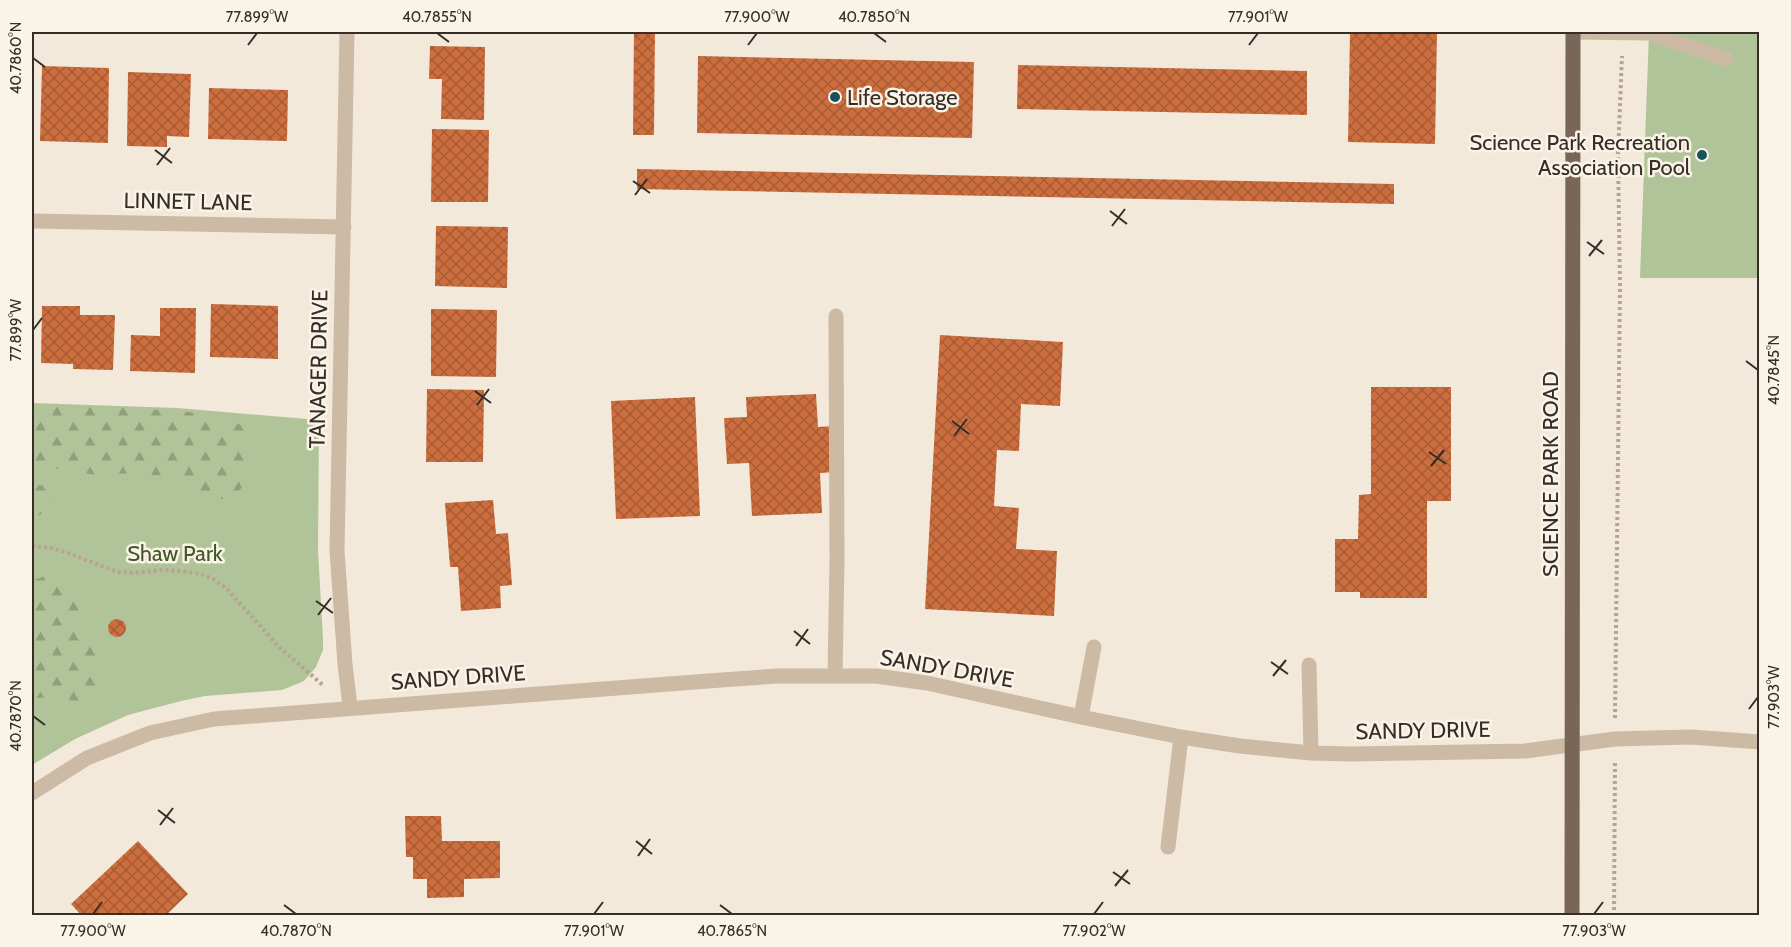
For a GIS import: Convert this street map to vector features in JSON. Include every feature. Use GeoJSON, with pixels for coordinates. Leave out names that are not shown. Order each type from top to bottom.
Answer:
{"type":"FeatureCollection","features":[{"type":"Feature","properties":{"kind":"main road","name":"SCIENCE PARK ROAD"},"geometry":{"type":"LineString","coordinates":[[1572,915],[1573,32]]}},
{"type":"Feature","properties":{"kind":"street","name":"TANAGER DRIVE"},"geometry":{"type":"LineString","coordinates":[[347,32],[337,551],[350,708]]}},
{"type":"Feature","properties":{"kind":"street"},"geometry":{"type":"LineString","coordinates":[[1573,32],[1649,33],[1726,60]]}},
{"type":"Feature","properties":{"kind":"street","name":"LINNET LANE"},"geometry":{"type":"LineString","coordinates":[[32,221],[344,227]]}},
{"type":"Feature","properties":{"kind":"street"},"geometry":{"type":"LineString","coordinates":[[835,676],[836,316]]}},
{"type":"Feature","properties":{"kind":"street"},"geometry":{"type":"LineString","coordinates":[[1081,717],[1094,647]]}},
{"type":"Feature","properties":{"kind":"street"},"geometry":{"type":"LineString","coordinates":[[1309,665],[1311,753]]}},
{"type":"Feature","properties":{"kind":"street","name":"SANDY DRIVE"},"geometry":{"type":"LineString","coordinates":[[32,793],[87,758],[150,733],[214,719],[765,677],[876,676],[927,683],[1181,737],[1311,753],[1525,751],[1615,738],[1691,737],[1760,742]]}},
{"type":"Feature","properties":{"kind":"street"},"geometry":{"type":"LineString","coordinates":[[1168,848],[1181,737]]}},
{"type":"Feature","properties":{"kind":"path"},"geometry":{"type":"LineString","coordinates":[[1614,915],[1620,287],[1618,155],[1623,48],[1621,32]]}},
{"type":"Feature","properties":{"kind":"path"},"geometry":{"type":"LineString","coordinates":[[32,546],[58,550],[118,572],[181,571],[201,574],[215,580],[226,588],[280,648],[350,708]]}},
{"type":"Feature","properties":{"kind":"green space","name":"Science Park Recreation Association Pool"},"geometry":{"type":"Polygon","coordinates":[[[1649,32],[1759,32],[1759,278],[1640,278],[1649,32]]]}},
{"type":"Feature","properties":{"kind":"green space","name":"Shaw Park"},"geometry":{"type":"Polygon","coordinates":[[[32,403],[177,408],[319,420],[318,551],[323,650],[316,667],[304,681],[282,690],[205,696],[128,715],[75,739],[32,765],[32,403]]]}},
{"type":"Feature","properties":{"kind":"green space"},"geometry":{"type":"Polygon","coordinates":[[[79,406],[182,411],[229,418],[244,427],[249,454],[245,481],[234,495],[216,500],[164,476],[135,473],[96,475],[32,467],[32,408],[79,406]]]}},
{"type":"Feature","properties":{"kind":"green space"},"geometry":{"type":"Polygon","coordinates":[[[32,484],[46,486],[55,501],[43,513],[32,519],[32,484]]]}},
{"type":"Feature","properties":{"kind":"green space"},"geometry":{"type":"Polygon","coordinates":[[[44,576],[70,588],[81,601],[86,632],[103,679],[103,689],[99,696],[91,702],[32,698],[32,577],[38,579],[44,576]]]}},
{"type":"Feature","properties":{"kind":"building"},"geometry":{"type":"Polygon","coordinates":[[[634,32],[655,32],[654,135],[633,135],[634,32]]]}},
{"type":"Feature","properties":{"kind":"building"},"geometry":{"type":"Polygon","coordinates":[[[1350,32],[1437,32],[1435,144],[1348,142],[1350,32]]]}},
{"type":"Feature","properties":{"kind":"building"},"geometry":{"type":"Polygon","coordinates":[[[430,46],[485,47],[484,120],[441,119],[442,79],[429,79],[430,46]]]}},
{"type":"Feature","properties":{"kind":"building","name":"Life Storage"},"geometry":{"type":"Polygon","coordinates":[[[698,56],[974,62],[972,138],[697,133],[698,56]]]}},
{"type":"Feature","properties":{"kind":"building","name":"Life Storage"},"geometry":{"type":"Polygon","coordinates":[[[1018,65],[1307,71],[1307,115],[1017,109],[1018,65]]]}},
{"type":"Feature","properties":{"kind":"building"},"geometry":{"type":"Polygon","coordinates":[[[42,66],[109,68],[108,143],[40,141],[42,66]]]}},
{"type":"Feature","properties":{"kind":"building"},"geometry":{"type":"Polygon","coordinates":[[[128,72],[191,74],[189,137],[167,136],[167,147],[127,146],[128,72]]]}},
{"type":"Feature","properties":{"kind":"building"},"geometry":{"type":"Polygon","coordinates":[[[209,88],[288,90],[287,141],[208,139],[209,88]]]}},
{"type":"Feature","properties":{"kind":"building"},"geometry":{"type":"Polygon","coordinates":[[[432,129],[489,130],[488,202],[431,202],[432,129]]]}},
{"type":"Feature","properties":{"kind":"building","name":"Life Storage"},"geometry":{"type":"Polygon","coordinates":[[[637,169],[1394,184],[1394,204],[637,189],[637,169]]]}},
{"type":"Feature","properties":{"kind":"building"},"geometry":{"type":"Polygon","coordinates":[[[436,226],[508,227],[507,288],[435,286],[436,226]]]}},
{"type":"Feature","properties":{"kind":"building"},"geometry":{"type":"Polygon","coordinates":[[[211,304],[278,306],[278,359],[210,357],[211,304]]]}},
{"type":"Feature","properties":{"kind":"building"},"geometry":{"type":"Polygon","coordinates":[[[42,306],[80,306],[80,315],[115,315],[113,370],[73,369],[73,364],[41,363],[42,306]]]}},
{"type":"Feature","properties":{"kind":"building"},"geometry":{"type":"Polygon","coordinates":[[[160,308],[196,308],[195,373],[130,371],[131,335],[160,336],[160,308]]]}},
{"type":"Feature","properties":{"kind":"building"},"geometry":{"type":"Polygon","coordinates":[[[431,309],[497,310],[496,377],[431,376],[431,309]]]}},
{"type":"Feature","properties":{"kind":"building"},"geometry":{"type":"Polygon","coordinates":[[[940,335],[1063,342],[1060,406],[1021,404],[1019,451],[997,450],[994,506],[1019,508],[1016,549],[1057,551],[1054,616],[925,609],[940,335]]]}},
{"type":"Feature","properties":{"kind":"building"},"geometry":{"type":"Polygon","coordinates":[[[1371,387],[1451,387],[1451,501],[1427,501],[1427,598],[1360,598],[1360,592],[1335,592],[1335,539],[1358,539],[1359,495],[1371,494],[1371,387]]]}},
{"type":"Feature","properties":{"kind":"building"},"geometry":{"type":"Polygon","coordinates":[[[427,389],[484,390],[483,462],[426,462],[427,389]]]}},
{"type":"Feature","properties":{"kind":"building"},"geometry":{"type":"Polygon","coordinates":[[[816,394],[818,427],[834,426],[836,472],[820,473],[822,513],[752,516],[749,463],[727,464],[724,418],[747,417],[746,397],[816,394]]]}},
{"type":"Feature","properties":{"kind":"building"},"geometry":{"type":"Polygon","coordinates":[[[695,397],[700,516],[616,519],[611,401],[695,397]]]}},
{"type":"Feature","properties":{"kind":"building"},"geometry":{"type":"Polygon","coordinates":[[[493,500],[496,534],[508,533],[512,585],[500,586],[501,608],[461,611],[458,567],[450,567],[445,503],[493,500]]]}},
{"type":"Feature","properties":{"kind":"building"},"geometry":{"type":"Polygon","coordinates":[[[117,619],[123,622],[126,628],[123,634],[117,637],[111,634],[108,628],[111,622],[117,619]]]}},
{"type":"Feature","properties":{"kind":"building"},"geometry":{"type":"Polygon","coordinates":[[[405,816],[441,816],[442,841],[500,841],[500,878],[464,879],[464,897],[427,898],[427,879],[413,879],[413,857],[406,857],[405,816]]]}},
{"type":"Feature","properties":{"kind":"building"},"geometry":{"type":"Polygon","coordinates":[[[138,841],[188,894],[165,916],[82,916],[71,904],[138,841]]]}},
{"type":"Feature","properties":{"kind":"place","name":"Life Storage"},"geometry":{"type":"Point","coordinates":[835,97]}},
{"type":"Feature","properties":{"kind":"place","name":"Science Park Recreation Association Pool"},"geometry":{"type":"Point","coordinates":[1702,155]}}]}
